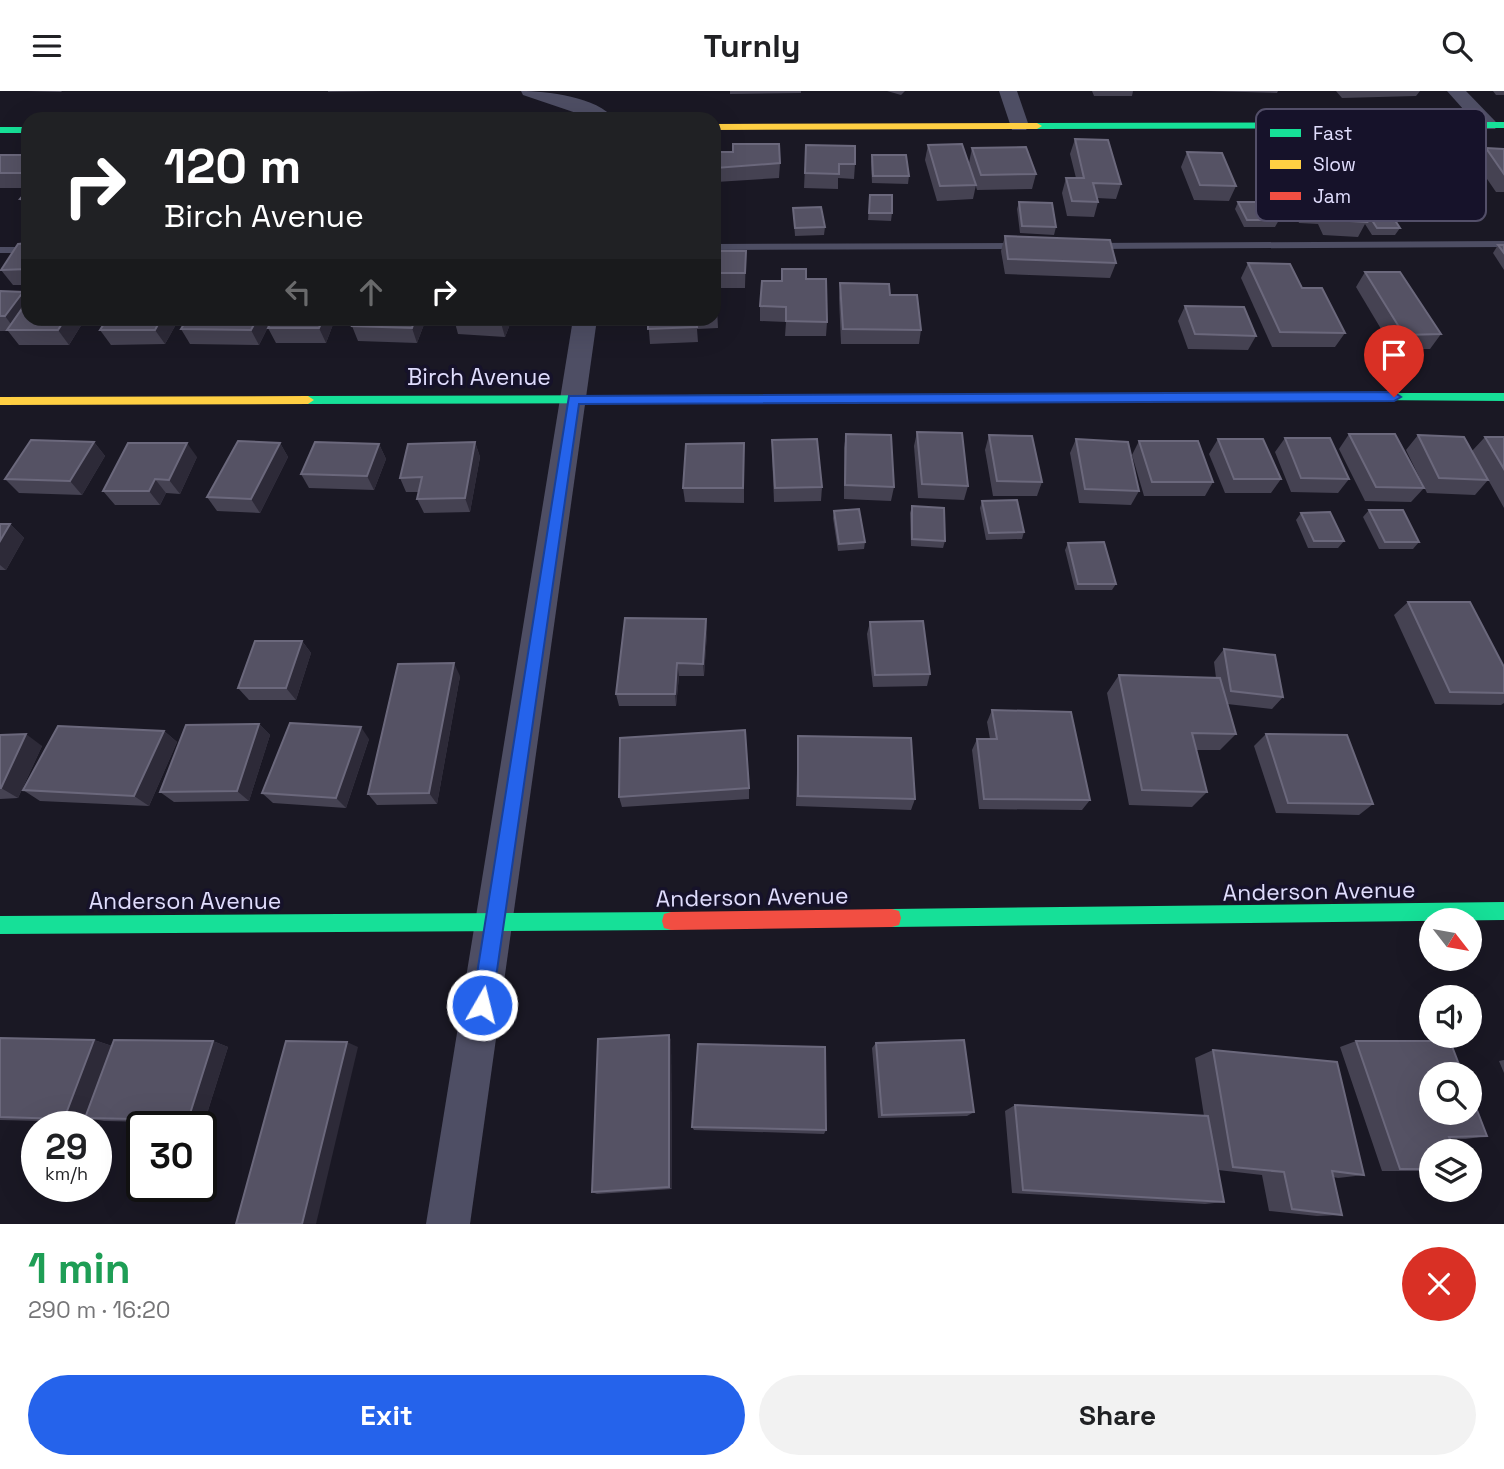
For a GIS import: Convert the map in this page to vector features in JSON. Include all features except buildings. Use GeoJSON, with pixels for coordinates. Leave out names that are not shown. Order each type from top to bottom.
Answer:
{"type":"FeatureCollection","features":[{"type":"Feature","properties":{"kind":"street"},"geometry":{"type":"LineString","coordinates":[[530,91],[596,112]]}},
{"type":"Feature","properties":{"kind":"street"},"geometry":{"type":"LineString","coordinates":[[1008,91],[1019,126]]}},
{"type":"Feature","properties":{"kind":"street"},"geometry":{"type":"LineString","coordinates":[[1457,91],[1478,109]]}},
{"type":"Feature","properties":{"kind":"street"},"geometry":{"type":"LineString","coordinates":[[721,127],[1256,126]]}},
{"type":"Feature","properties":{"kind":"street"},"geometry":{"type":"LineString","coordinates":[[0,130],[21,130]]}},
{"type":"Feature","properties":{"kind":"street"},"geometry":{"type":"LineString","coordinates":[[448,1224],[584,326]]}},
{"type":"Feature","properties":{"kind":"street","name":"Birch Avenue"},"geometry":{"type":"LineString","coordinates":[[0,401],[1504,397]]}},
{"type":"Feature","properties":{"kind":"street","name":"Anderson Avenue"},"geometry":{"type":"LineString","coordinates":[[0,925],[494,923],[1504,911]]}},
{"type":"Feature","properties":{"kind":"lane"},"geometry":{"type":"LineString","coordinates":[[1074,246],[1504,244]]}},
{"type":"Feature","properties":{"kind":"lane"},"geometry":{"type":"LineString","coordinates":[[721,247],[1033,246]]}},
{"type":"Feature","properties":{"kind":"lane"},"geometry":{"type":"LineString","coordinates":[[0,250],[21,250]]}},
{"type":"Feature","properties":{"kind":"traffic: fast"},"geometry":{"type":"LineString","coordinates":[[1486,125],[1504,125]]}},
{"type":"Feature","properties":{"kind":"traffic: fast"},"geometry":{"type":"LineString","coordinates":[[1037,126],[1256,126]]}},
{"type":"Feature","properties":{"kind":"traffic: fast"},"geometry":{"type":"LineString","coordinates":[[0,130],[21,130]]}},
{"type":"Feature","properties":{"kind":"traffic: fast"},"geometry":{"type":"LineString","coordinates":[[1376,397],[1504,397]]}},
{"type":"Feature","properties":{"kind":"traffic: fast"},"geometry":{"type":"LineString","coordinates":[[308,400],[1074,398]]}},
{"type":"Feature","properties":{"kind":"traffic: fast"},"geometry":{"type":"LineString","coordinates":[[892,918],[1504,911]]}},
{"type":"Feature","properties":{"kind":"traffic: fast"},"geometry":{"type":"LineString","coordinates":[[0,925],[671,921]]}},
{"type":"Feature","properties":{"kind":"traffic: slow"},"geometry":{"type":"LineString","coordinates":[[721,127],[1037,126]]}},
{"type":"Feature","properties":{"kind":"traffic: slow"},"geometry":{"type":"LineString","coordinates":[[0,401],[308,400]]}},
{"type":"Feature","properties":{"kind":"traffic: jam"},"geometry":{"type":"LineString","coordinates":[[1074,398],[1376,397]]}},
{"type":"Feature","properties":{"kind":"traffic: jam"},"geometry":{"type":"LineString","coordinates":[[671,921],[892,918]]}},
{"type":"Feature","properties":{"kind":"route"},"geometry":{"type":"LineString","coordinates":[[482,1005],[573,399],[1394,397]]}}]}
